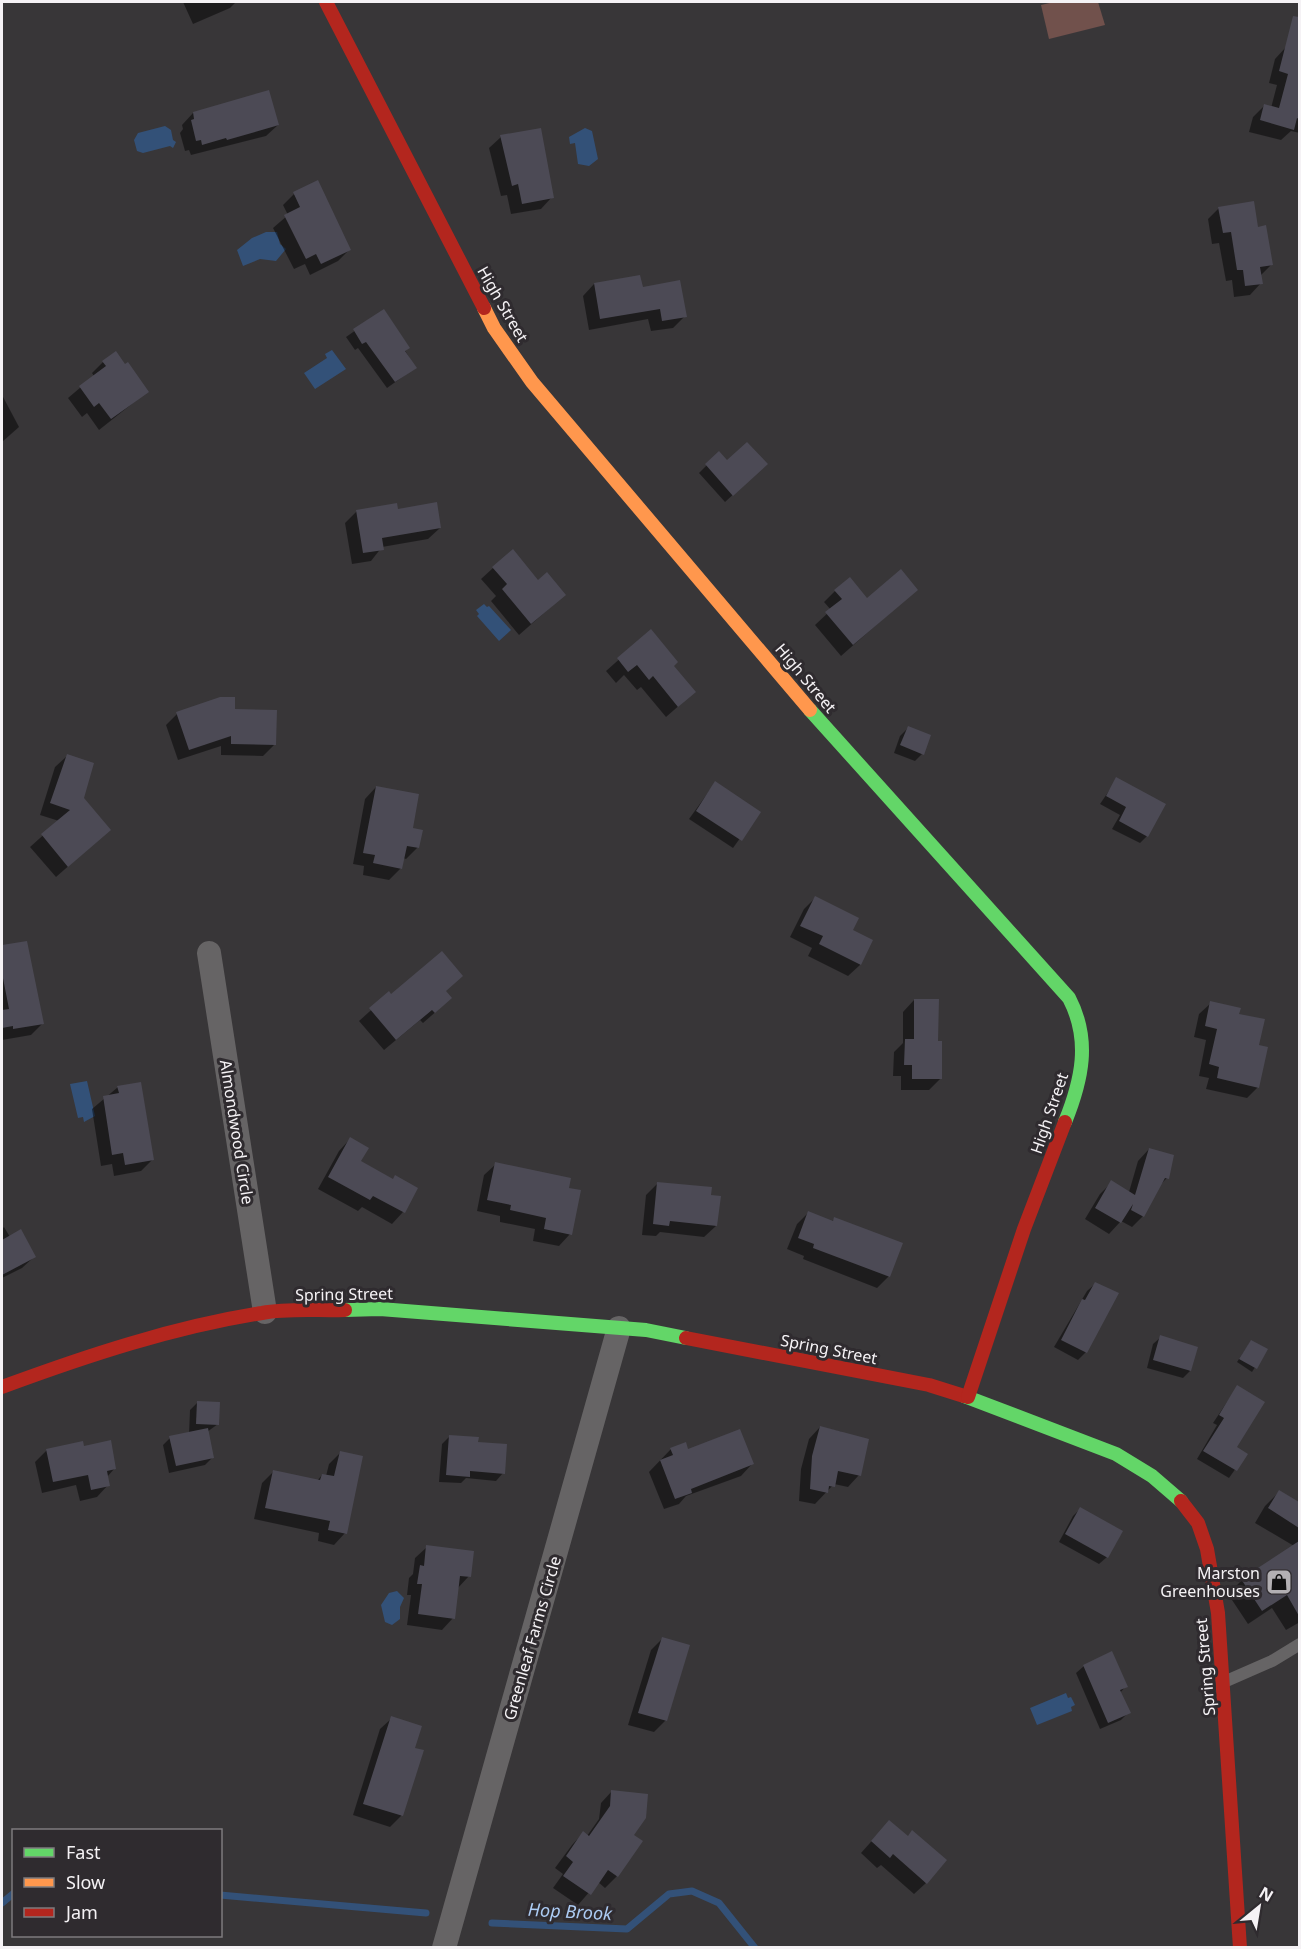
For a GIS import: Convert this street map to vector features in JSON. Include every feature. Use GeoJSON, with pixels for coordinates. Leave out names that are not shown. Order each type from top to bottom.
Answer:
{"type":"FeatureCollection","features":[{"type":"Feature","properties":{"kind":"street","name":"High Street"},"geometry":{"type":"LineString","coordinates":[[326,2],[494,328],[532,382],[856,764],[1069,998],[1078,1015],[1084,1052],[1077,1092],[1024,1229],[968,1397]]}},
{"type":"Feature","properties":{"kind":"street","name":"Almondwood Circle"},"geometry":{"type":"LineString","coordinates":[[209,953],[265,1312]]}},
{"type":"Feature","properties":{"kind":"street","name":"Spring Street"},"geometry":{"type":"LineString","coordinates":[[2,1387],[88,1355],[219,1321],[265,1312],[380,1309],[646,1330],[847,1369],[929,1386],[968,1397],[1116,1454],[1161,1483],[1187,1506],[1198,1523],[1207,1549],[1218,1613],[1240,1947]]}},
{"type":"Feature","properties":{"kind":"street","name":"Greenleaf Farms Circle"},"geometry":{"type":"LineString","coordinates":[[444,1947],[619,1328]]}},
{"type":"Feature","properties":{"kind":"lane"},"geometry":{"type":"LineString","coordinates":[[1223,1683],[1272,1661],[1299,1644]]}},
{"type":"Feature","properties":{"kind":"shaded area"},"geometry":{"type":"Polygon","coordinates":[[[1054,2],[1098,2],[1105,25],[1049,39],[1041,5],[1054,2]]]}},
{"type":"Feature","properties":{"kind":"water"},"geometry":{"type":"Polygon","coordinates":[[[165,126],[171,130],[173,140],[176,142],[173,148],[170,146],[143,153],[137,151],[134,140],[138,133],[165,126]]]}},
{"type":"Feature","properties":{"kind":"water"},"geometry":{"type":"Polygon","coordinates":[[[585,128],[592,131],[598,159],[589,166],[578,164],[575,143],[570,144],[569,137],[585,128]]]}},
{"type":"Feature","properties":{"kind":"water"},"geometry":{"type":"Polygon","coordinates":[[[266,232],[277,232],[280,244],[286,249],[276,261],[260,259],[243,266],[237,250],[252,238],[266,232]]]}},
{"type":"Feature","properties":{"kind":"water"},"geometry":{"type":"Polygon","coordinates":[[[332,350],[346,369],[315,389],[304,373],[327,358],[325,354],[332,350]]]}},
{"type":"Feature","properties":{"kind":"water"},"geometry":{"type":"Polygon","coordinates":[[[484,604],[489,606],[511,630],[499,641],[477,616],[479,614],[476,610],[484,604]]]}},
{"type":"Feature","properties":{"kind":"water"},"geometry":{"type":"Polygon","coordinates":[[[87,1081],[95,1116],[84,1122],[83,1117],[78,1118],[70,1084],[87,1081]]]}},
{"type":"Feature","properties":{"kind":"water"},"geometry":{"type":"Polygon","coordinates":[[[397,1591],[404,1598],[400,1607],[400,1619],[392,1625],[385,1622],[381,1605],[389,1593],[397,1591]]]}},
{"type":"Feature","properties":{"kind":"water"},"geometry":{"type":"Polygon","coordinates":[[[1066,1693],[1075,1705],[1071,1707],[1072,1711],[1037,1725],[1030,1708],[1066,1693]]]}},
{"type":"Feature","properties":{"kind":"building"},"geometry":{"type":"Polygon","coordinates":[[[1293,16],[1299,17],[1299,119],[1297,118],[1294,130],[1260,120],[1264,104],[1279,108],[1288,74],[1279,71],[1293,16]]]}},
{"type":"Feature","properties":{"kind":"building"},"geometry":{"type":"Polygon","coordinates":[[[269,90],[279,125],[202,145],[201,140],[196,141],[191,120],[194,119],[193,112],[269,90]]]}},
{"type":"Feature","properties":{"kind":"building"},"geometry":{"type":"Polygon","coordinates":[[[541,128],[554,198],[522,204],[518,184],[512,186],[500,135],[541,128]]]}},
{"type":"Feature","properties":{"kind":"building"},"geometry":{"type":"Polygon","coordinates":[[[318,180],[351,250],[321,264],[316,254],[306,259],[284,215],[300,207],[293,192],[318,180]]]}},
{"type":"Feature","properties":{"kind":"building"},"geometry":{"type":"Polygon","coordinates":[[[1254,201],[1258,227],[1266,225],[1273,265],[1260,267],[1263,284],[1245,286],[1243,270],[1237,270],[1231,232],[1223,233],[1218,207],[1254,201]]]}},
{"type":"Feature","properties":{"kind":"building"},"geometry":{"type":"Polygon","coordinates":[[[640,275],[643,287],[680,280],[687,317],[662,321],[660,309],[600,319],[594,283],[640,275]]]}},
{"type":"Feature","properties":{"kind":"building"},"geometry":{"type":"Polygon","coordinates":[[[384,309],[410,348],[405,351],[417,368],[395,382],[366,342],[362,344],[353,329],[384,309]]]}},
{"type":"Feature","properties":{"kind":"building"},"geometry":{"type":"Polygon","coordinates":[[[116,351],[125,364],[128,362],[149,392],[111,419],[99,403],[94,407],[79,386],[106,366],[102,361],[116,351]]]}},
{"type":"Feature","properties":{"kind":"building"},"geometry":{"type":"Polygon","coordinates":[[[747,442],[768,464],[733,496],[705,464],[719,451],[727,460],[747,442]]]}},
{"type":"Feature","properties":{"kind":"building"},"geometry":{"type":"Polygon","coordinates":[[[437,502],[441,528],[382,538],[384,550],[363,553],[356,510],[397,503],[398,509],[437,502]]]}},
{"type":"Feature","properties":{"kind":"building"},"geometry":{"type":"Polygon","coordinates":[[[513,549],[538,580],[547,572],[566,595],[531,624],[502,589],[507,584],[492,567],[513,549]]]}},
{"type":"Feature","properties":{"kind":"building"},"geometry":{"type":"Polygon","coordinates":[[[901,569],[918,590],[853,645],[825,612],[842,599],[834,590],[850,577],[867,598],[901,569]]]}},
{"type":"Feature","properties":{"kind":"building"},"geometry":{"type":"Polygon","coordinates":[[[651,629],[678,662],[674,666],[696,692],[678,707],[653,676],[649,680],[637,665],[628,672],[617,658],[651,629]]]}},
{"type":"Feature","properties":{"kind":"building"},"geometry":{"type":"Polygon","coordinates":[[[220,697],[235,697],[235,709],[277,710],[276,745],[231,744],[231,736],[189,750],[176,712],[220,697]]]}},
{"type":"Feature","properties":{"kind":"building"},"geometry":{"type":"Polygon","coordinates":[[[908,726],[931,735],[924,755],[900,745],[908,726]]]}},
{"type":"Feature","properties":{"kind":"building"},"geometry":{"type":"Polygon","coordinates":[[[67,754],[94,763],[84,798],[111,830],[68,867],[41,834],[70,810],[50,803],[67,754]]]}},
{"type":"Feature","properties":{"kind":"building"},"geometry":{"type":"Polygon","coordinates":[[[1116,777],[1166,804],[1148,837],[1119,821],[1126,807],[1106,796],[1116,777]]]}},
{"type":"Feature","properties":{"kind":"building"},"geometry":{"type":"Polygon","coordinates":[[[715,781],[761,812],[742,841],[696,811],[715,781]]]}},
{"type":"Feature","properties":{"kind":"building"},"geometry":{"type":"Polygon","coordinates":[[[376,786],[419,794],[413,828],[423,830],[419,848],[407,846],[402,869],[373,863],[375,855],[363,853],[376,786]]]}},
{"type":"Feature","properties":{"kind":"building"},"geometry":{"type":"Polygon","coordinates":[[[815,896],[859,918],[853,930],[873,940],[861,965],[819,944],[823,936],[800,926],[815,896]]]}},
{"type":"Feature","properties":{"kind":"building"},"geometry":{"type":"Polygon","coordinates":[[[27,941],[44,1024],[13,1029],[13,1026],[2,1028],[2,1010],[9,1009],[2,973],[2,945],[27,941]]]}},
{"type":"Feature","properties":{"kind":"building"},"geometry":{"type":"Polygon","coordinates":[[[442,951],[463,976],[446,991],[452,998],[435,1013],[432,1010],[396,1040],[369,1008],[389,991],[391,994],[442,951]]]}},
{"type":"Feature","properties":{"kind":"building"},"geometry":{"type":"Polygon","coordinates":[[[914,999],[939,999],[938,1041],[942,1041],[942,1079],[912,1079],[912,1065],[904,1065],[905,1039],[914,1039],[914,999]]]}},
{"type":"Feature","properties":{"kind":"building"},"geometry":{"type":"Polygon","coordinates":[[[1210,1001],[1241,1008],[1239,1014],[1265,1019],[1259,1045],[1268,1047],[1259,1088],[1217,1078],[1219,1067],[1209,1064],[1217,1029],[1205,1026],[1210,1001]]]}},
{"type":"Feature","properties":{"kind":"building"},"geometry":{"type":"Polygon","coordinates":[[[141,1082],[154,1160],[125,1165],[123,1153],[112,1155],[103,1096],[119,1093],[117,1086],[141,1082]]]}},
{"type":"Feature","properties":{"kind":"building"},"geometry":{"type":"Polygon","coordinates":[[[350,1137],[369,1148],[361,1161],[393,1179],[395,1175],[418,1188],[405,1213],[373,1196],[370,1200],[328,1177],[350,1137]]]}},
{"type":"Feature","properties":{"kind":"building"},"geometry":{"type":"Polygon","coordinates":[[[1149,1148],[1174,1155],[1169,1179],[1165,1178],[1144,1217],[1131,1210],[1133,1204],[1121,1223],[1095,1208],[1111,1180],[1135,1195],[1149,1148]]]}},
{"type":"Feature","properties":{"kind":"building"},"geometry":{"type":"Polygon","coordinates":[[[495,1162],[571,1178],[569,1188],[581,1190],[572,1235],[544,1229],[546,1218],[510,1210],[511,1205],[487,1200],[495,1162]]]}},
{"type":"Feature","properties":{"kind":"building"},"geometry":{"type":"Polygon","coordinates":[[[657,1182],[712,1187],[711,1195],[721,1196],[717,1226],[670,1221],[669,1226],[653,1224],[657,1182]]]}},
{"type":"Feature","properties":{"kind":"building"},"geometry":{"type":"Polygon","coordinates":[[[808,1211],[833,1221],[834,1217],[903,1243],[890,1277],[813,1248],[814,1244],[798,1238],[808,1211]]]}},
{"type":"Feature","properties":{"kind":"building"},"geometry":{"type":"Polygon","coordinates":[[[21,1229],[36,1257],[2,1275],[2,1240],[21,1229]]]}},
{"type":"Feature","properties":{"kind":"building"},"geometry":{"type":"Polygon","coordinates":[[[1095,1282],[1119,1293],[1087,1353],[1061,1340],[1082,1299],[1085,1300],[1095,1282]]]}},
{"type":"Feature","properties":{"kind":"building"},"geometry":{"type":"Polygon","coordinates":[[[1160,1335],[1198,1347],[1191,1371],[1153,1360],[1160,1335]]]}},
{"type":"Feature","properties":{"kind":"building"},"geometry":{"type":"Polygon","coordinates":[[[1251,1340],[1268,1349],[1257,1369],[1239,1359],[1251,1340]]]}},
{"type":"Feature","properties":{"kind":"building"},"geometry":{"type":"Polygon","coordinates":[[[1237,1385],[1265,1402],[1237,1447],[1248,1454],[1237,1471],[1203,1451],[1224,1418],[1219,1415],[1237,1385]]]}},
{"type":"Feature","properties":{"kind":"building"},"geometry":{"type":"Polygon","coordinates":[[[197,1401],[220,1402],[219,1425],[196,1424],[197,1401]]]}},
{"type":"Feature","properties":{"kind":"building"},"geometry":{"type":"Polygon","coordinates":[[[820,1426],[869,1439],[861,1476],[838,1471],[835,1487],[829,1486],[828,1493],[810,1489],[812,1456],[820,1426]]]}},
{"type":"Feature","properties":{"kind":"building"},"geometry":{"type":"Polygon","coordinates":[[[208,1428],[214,1458],[176,1466],[169,1436],[208,1428]]]}},
{"type":"Feature","properties":{"kind":"building"},"geometry":{"type":"Polygon","coordinates":[[[740,1429],[754,1464],[691,1489],[692,1493],[675,1499],[660,1460],[673,1455],[670,1448],[686,1442],[688,1449],[740,1429]]]}},
{"type":"Feature","properties":{"kind":"building"},"geometry":{"type":"Polygon","coordinates":[[[449,1435],[479,1437],[478,1442],[507,1444],[505,1474],[470,1471],[470,1477],[446,1475],[449,1435]]]}},
{"type":"Feature","properties":{"kind":"building"},"geometry":{"type":"Polygon","coordinates":[[[111,1440],[116,1469],[107,1471],[110,1486],[91,1490],[88,1475],[53,1482],[46,1449],[83,1441],[84,1446],[111,1440]]]}},
{"type":"Feature","properties":{"kind":"building"},"geometry":{"type":"Polygon","coordinates":[[[340,1451],[363,1456],[347,1534],[328,1530],[330,1521],[265,1508],[273,1470],[320,1480],[322,1474],[334,1476],[340,1451]]]}},
{"type":"Feature","properties":{"kind":"building"},"geometry":{"type":"Polygon","coordinates":[[[1279,1490],[1299,1502],[1299,1528],[1268,1508],[1279,1490]]]}},
{"type":"Feature","properties":{"kind":"building"},"geometry":{"type":"Polygon","coordinates":[[[1080,1507],[1123,1531],[1108,1558],[1065,1534],[1080,1507]]]}},
{"type":"Feature","properties":{"kind":"building"},"geometry":{"type":"Polygon","coordinates":[[[1299,1541],[1299,1616],[1287,1595],[1262,1611],[1241,1579],[1299,1541]]]}},
{"type":"Feature","properties":{"kind":"building"},"geometry":{"type":"Polygon","coordinates":[[[426,1545],[474,1551],[471,1577],[460,1576],[455,1619],[418,1614],[422,1584],[417,1584],[420,1565],[424,1566],[426,1545]]]}},
{"type":"Feature","properties":{"kind":"building"},"geometry":{"type":"Polygon","coordinates":[[[662,1637],[690,1645],[667,1721],[638,1713],[662,1637]]]}},
{"type":"Feature","properties":{"kind":"building"},"geometry":{"type":"Polygon","coordinates":[[[1112,1651],[1128,1687],[1120,1690],[1131,1713],[1108,1723],[1083,1665],[1112,1651]]]}},
{"type":"Feature","properties":{"kind":"building"},"geometry":{"type":"Polygon","coordinates":[[[391,1716],[422,1726],[415,1748],[424,1750],[403,1816],[363,1804],[391,1716]]]}},
{"type":"Feature","properties":{"kind":"building"},"geometry":{"type":"Polygon","coordinates":[[[611,1790],[648,1794],[646,1818],[634,1835],[643,1841],[618,1877],[608,1870],[591,1895],[563,1876],[573,1862],[566,1856],[583,1831],[589,1836],[610,1806],[611,1790]]]}},
{"type":"Feature","properties":{"kind":"building"},"geometry":{"type":"Polygon","coordinates":[[[889,1820],[908,1836],[912,1830],[947,1860],[927,1884],[893,1854],[890,1858],[871,1841],[889,1820]]]}},
{"type":"Feature","properties":{"kind":"waterway","name":"Hop Brook"},"geometry":{"type":"LineString","coordinates":[[492,1923],[627,1929],[669,1894],[692,1891],[719,1903],[755,1948]]}},
{"type":"Feature","properties":{"kind":"waterway","name":"Hop Brook"},"geometry":{"type":"LineString","coordinates":[[2,1903],[12,1895]]}},
{"type":"Feature","properties":{"kind":"waterway","name":"Hop Brook"},"geometry":{"type":"LineString","coordinates":[[222,1895],[426,1913]]}},
{"type":"Feature","properties":{"kind":"traffic: fast"},"geometry":{"type":"LineString","coordinates":[[810,710],[1069,998],[1080,1029],[1082,1060],[1076,1091],[1065,1122]]}},
{"type":"Feature","properties":{"kind":"traffic: fast"},"geometry":{"type":"LineString","coordinates":[[345,1310],[380,1309],[646,1330],[686,1338]]}},
{"type":"Feature","properties":{"kind":"traffic: fast"},"geometry":{"type":"LineString","coordinates":[[964,1396],[1116,1454],[1152,1476],[1181,1501]]}},
{"type":"Feature","properties":{"kind":"traffic: slow"},"geometry":{"type":"LineString","coordinates":[[484,308],[494,328],[532,382],[810,710]]}},
{"type":"Feature","properties":{"kind":"traffic: jam"},"geometry":{"type":"LineString","coordinates":[[326,2],[484,308]]}},
{"type":"Feature","properties":{"kind":"traffic: jam"},"geometry":{"type":"LineString","coordinates":[[968,1397],[1024,1229],[1065,1122]]}},
{"type":"Feature","properties":{"kind":"traffic: jam"},"geometry":{"type":"LineString","coordinates":[[2,1387],[66,1364],[196,1326],[272,1311],[345,1310]]}},
{"type":"Feature","properties":{"kind":"traffic: jam"},"geometry":{"type":"LineString","coordinates":[[686,1338],[929,1385],[964,1396]]}},
{"type":"Feature","properties":{"kind":"traffic: jam"},"geometry":{"type":"LineString","coordinates":[[1181,1501],[1198,1523],[1207,1549],[1218,1613],[1240,1948]]}},
{"type":"Feature","properties":{"kind":"place","name":"Marston Greenhouses"},"geometry":{"type":"Point","coordinates":[1279,1582]}}]}
